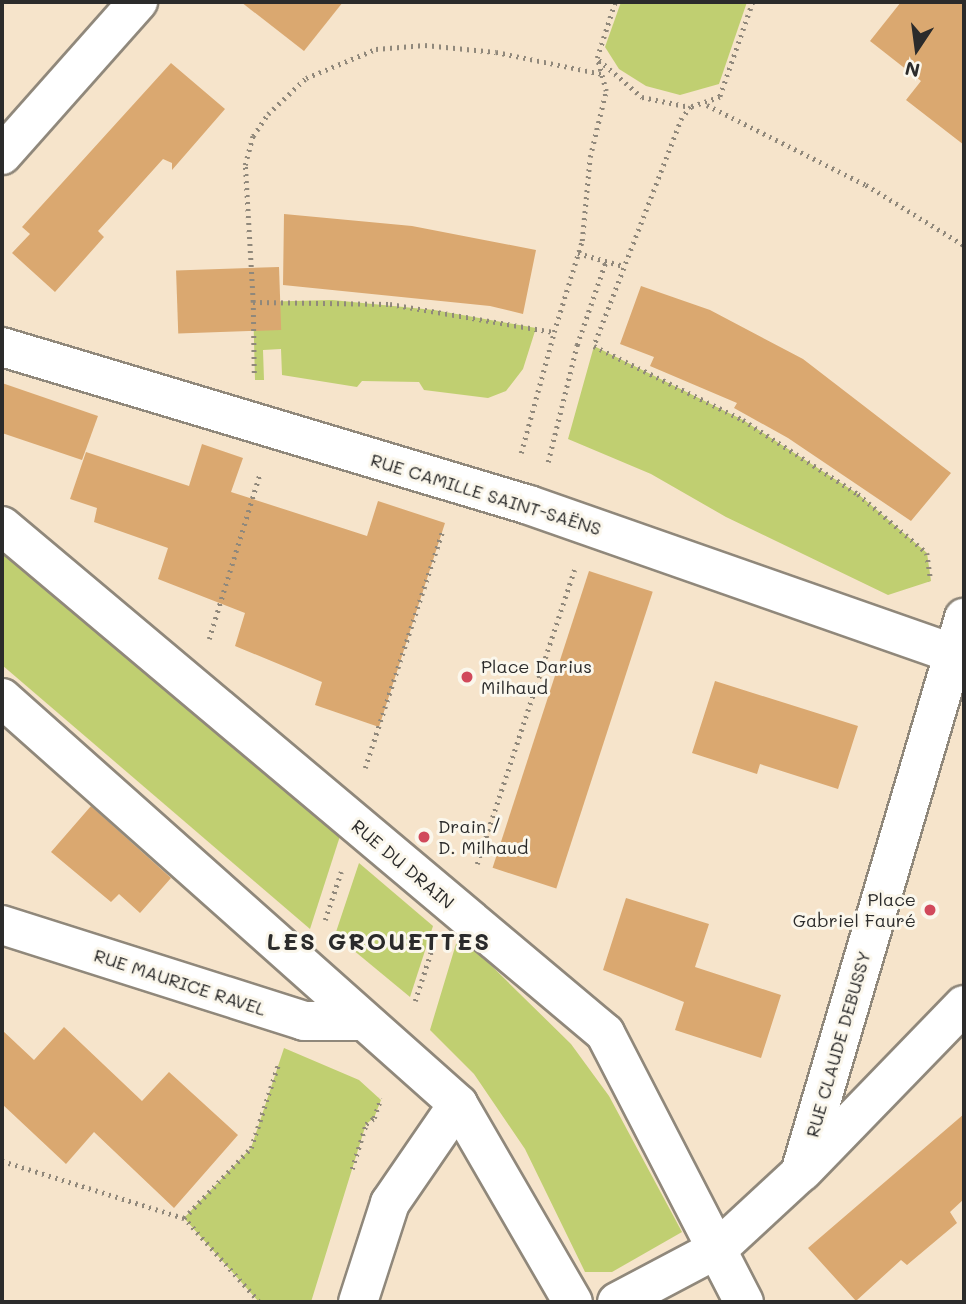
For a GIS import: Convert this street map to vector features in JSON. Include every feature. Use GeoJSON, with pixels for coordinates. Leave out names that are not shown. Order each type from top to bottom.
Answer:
{"type":"FeatureCollection","features":[{"type":"Feature","properties":{"kind":"street"},"geometry":{"type":"LineString","coordinates":[[2,155],[138,2]]}},
{"type":"Feature","properties":{"kind":"street","name":"RUE CAMILLE SAINT-SAËNS"},"geometry":{"type":"LineString","coordinates":[[2,347],[471,488],[960,643]]}},
{"type":"Feature","properties":{"kind":"street","name":"RUE DU DRAIN"},"geometry":{"type":"LineString","coordinates":[[2,526],[605,1033],[719,1248],[744,1302]]}},
{"type":"Feature","properties":{"kind":"street","name":"RUE CLAUDE DEBUSSY"},"geometry":{"type":"LineString","coordinates":[[800,1173],[960,643]]}},
{"type":"Feature","properties":{"kind":"street"},"geometry":{"type":"LineString","coordinates":[[2,698],[361,1021],[458,1104],[573,1302]]}},
{"type":"Feature","properties":{"kind":"street","name":"RUE MAURICE RAVEL"},"geometry":{"type":"LineString","coordinates":[[2,925],[293,1018],[361,1021]]}},
{"type":"Feature","properties":{"kind":"street"},"geometry":{"type":"LineString","coordinates":[[617,1302],[719,1248],[800,1173],[964,1005]]}},
{"type":"Feature","properties":{"kind":"street"},"geometry":{"type":"LineString","coordinates":[[359,1302],[390,1203],[458,1104]]}},
{"type":"Feature","properties":{"kind":"path"},"geometry":{"type":"LineString","coordinates":[[521,456],[578,253],[594,135],[606,90],[597,58],[615,2]]}},
{"type":"Feature","properties":{"kind":"path"},"geometry":{"type":"LineString","coordinates":[[597,58],[636,94],[660,104],[691,107],[706,104],[720,97],[727,83],[753,2]]}},
{"type":"Feature","properties":{"kind":"path"},"geometry":{"type":"LineString","coordinates":[[255,380],[245,165],[253,136],[286,93],[306,78],[376,49],[425,45],[496,52],[602,74]]}},
{"type":"Feature","properties":{"kind":"path"},"geometry":{"type":"LineString","coordinates":[[706,104],[866,185],[964,245]]}},
{"type":"Feature","properties":{"kind":"path"},"geometry":{"type":"LineString","coordinates":[[691,107],[682,118],[594,346],[743,420],[838,480],[927,553],[931,581]]}},
{"type":"Feature","properties":{"kind":"path"},"geometry":{"type":"LineString","coordinates":[[578,253],[623,266]]}},
{"type":"Feature","properties":{"kind":"path"},"geometry":{"type":"LineString","coordinates":[[547,468],[577,345],[606,261]]}},
{"type":"Feature","properties":{"kind":"path"},"geometry":{"type":"LineString","coordinates":[[253,302],[390,304],[554,332]]}},
{"type":"Feature","properties":{"kind":"path"},"geometry":{"type":"LineString","coordinates":[[194,688],[273,429]]}},
{"type":"Feature","properties":{"kind":"path"},"geometry":{"type":"LineString","coordinates":[[356,824],[368,792],[359,785],[445,523],[460,528],[471,488]]}},
{"type":"Feature","properties":{"kind":"path"},"geometry":{"type":"LineString","coordinates":[[398,1053],[461,866],[472,877],[572,576],[576,561],[559,557],[573,520]]}},
{"type":"Feature","properties":{"kind":"path"},"geometry":{"type":"LineString","coordinates":[[184,1218],[251,1148],[293,1018]]}},
{"type":"Feature","properties":{"kind":"path"},"geometry":{"type":"LineString","coordinates":[[2,1161],[184,1218],[259,1302]]}},
{"type":"Feature","properties":{"kind":"green space"},"geometry":{"type":"Polygon","coordinates":[[[621,2],[747,2],[719,84],[680,95],[646,86],[619,69],[605,47],[621,2]]]}},
{"type":"Feature","properties":{"kind":"green space"},"geometry":{"type":"Polygon","coordinates":[[[332,300],[434,310],[536,328],[523,369],[506,391],[488,398],[424,390],[419,382],[362,381],[357,387],[282,375],[281,349],[263,350],[264,380],[255,380],[253,302],[332,300]]]}},
{"type":"Feature","properties":{"kind":"green space"},"geometry":{"type":"Polygon","coordinates":[[[594,346],[743,420],[858,494],[927,553],[931,581],[888,595],[726,517],[651,474],[568,439],[594,346]]]}},
{"type":"Feature","properties":{"kind":"green space"},"geometry":{"type":"Polygon","coordinates":[[[2,535],[341,833],[310,929],[2,665],[2,535]]]}},
{"type":"Feature","properties":{"kind":"green space"},"geometry":{"type":"Polygon","coordinates":[[[359,863],[433,926],[410,997],[335,935],[359,863]]]}},
{"type":"Feature","properties":{"kind":"green space"},"geometry":{"type":"Polygon","coordinates":[[[459,934],[571,1044],[609,1096],[682,1232],[612,1272],[585,1272],[525,1149],[474,1074],[430,1030],[459,934]]]}},
{"type":"Feature","properties":{"kind":"green space"},"geometry":{"type":"Polygon","coordinates":[[[284,1048],[359,1080],[381,1100],[374,1118],[366,1124],[311,1302],[259,1302],[184,1218],[251,1148],[284,1048]]]}},
{"type":"Feature","properties":{"kind":"building"},"geometry":{"type":"Polygon","coordinates":[[[241,2],[343,2],[304,51],[241,2]]]}},
{"type":"Feature","properties":{"kind":"building"},"geometry":{"type":"Polygon","coordinates":[[[901,2],[964,2],[964,145],[906,100],[921,81],[870,41],[901,2]]]}},
{"type":"Feature","properties":{"kind":"building"},"geometry":{"type":"Polygon","coordinates":[[[171,63],[225,109],[172,170],[172,163],[163,159],[98,231],[104,237],[55,292],[12,253],[30,234],[22,227],[171,63]]]}},
{"type":"Feature","properties":{"kind":"building"},"geometry":{"type":"Polygon","coordinates":[[[284,214],[412,226],[536,250],[523,314],[490,306],[283,285],[284,214]]]}},
{"type":"Feature","properties":{"kind":"building"},"geometry":{"type":"Polygon","coordinates":[[[279,267],[281,330],[178,334],[176,271],[279,267]]]}},
{"type":"Feature","properties":{"kind":"building"},"geometry":{"type":"Polygon","coordinates":[[[641,286],[710,310],[803,359],[951,473],[911,521],[788,438],[734,408],[737,403],[650,366],[654,357],[620,344],[641,286]]]}},
{"type":"Feature","properties":{"kind":"building"},"geometry":{"type":"Polygon","coordinates":[[[2,383],[98,416],[82,460],[2,433],[2,383]]]}},
{"type":"Feature","properties":{"kind":"building"},"geometry":{"type":"Polygon","coordinates":[[[202,444],[243,458],[231,492],[367,536],[378,501],[445,523],[379,727],[315,705],[322,682],[235,646],[245,613],[158,579],[168,548],[94,522],[97,508],[70,499],[86,452],[189,486],[202,444]]]}},
{"type":"Feature","properties":{"kind":"building"},"geometry":{"type":"Polygon","coordinates":[[[589,571],[653,592],[556,888],[493,868],[589,571]]]}},
{"type":"Feature","properties":{"kind":"building"},"geometry":{"type":"Polygon","coordinates":[[[715,681],[858,726],[838,789],[760,764],[757,774],[692,753],[715,681]]]}},
{"type":"Feature","properties":{"kind":"building"},"geometry":{"type":"Polygon","coordinates":[[[91,806],[171,878],[140,913],[119,894],[111,902],[51,852],[91,806]]]}},
{"type":"Feature","properties":{"kind":"building"},"geometry":{"type":"Polygon","coordinates":[[[626,898],[709,924],[695,967],[781,995],[761,1058],[675,1030],[684,1002],[603,970],[626,898]]]}},
{"type":"Feature","properties":{"kind":"building"},"geometry":{"type":"Polygon","coordinates":[[[64,1027],[142,1101],[169,1072],[238,1135],[174,1208],[94,1132],[66,1164],[2,1104],[2,1030],[34,1060],[64,1027]]]}},
{"type":"Feature","properties":{"kind":"building"},"geometry":{"type":"Polygon","coordinates":[[[964,1114],[964,1199],[950,1212],[957,1223],[907,1265],[901,1260],[856,1301],[808,1248],[964,1114]]]}},
{"type":"Feature","properties":{"kind":"place","name":"Place Darius Milhaud"},"geometry":{"type":"Point","coordinates":[467,677]}},
{"type":"Feature","properties":{"kind":"place","name":"Drain / D. Milhaud"},"geometry":{"type":"Point","coordinates":[424,837]}},
{"type":"Feature","properties":{"kind":"place","name":"Place Gabriel Fauré"},"geometry":{"type":"Point","coordinates":[930,910]}},
{"type":"Feature","properties":{"kind":"district","name":"LES GROUETTES"},"geometry":{"type":"Point","coordinates":[379,941]}}]}
